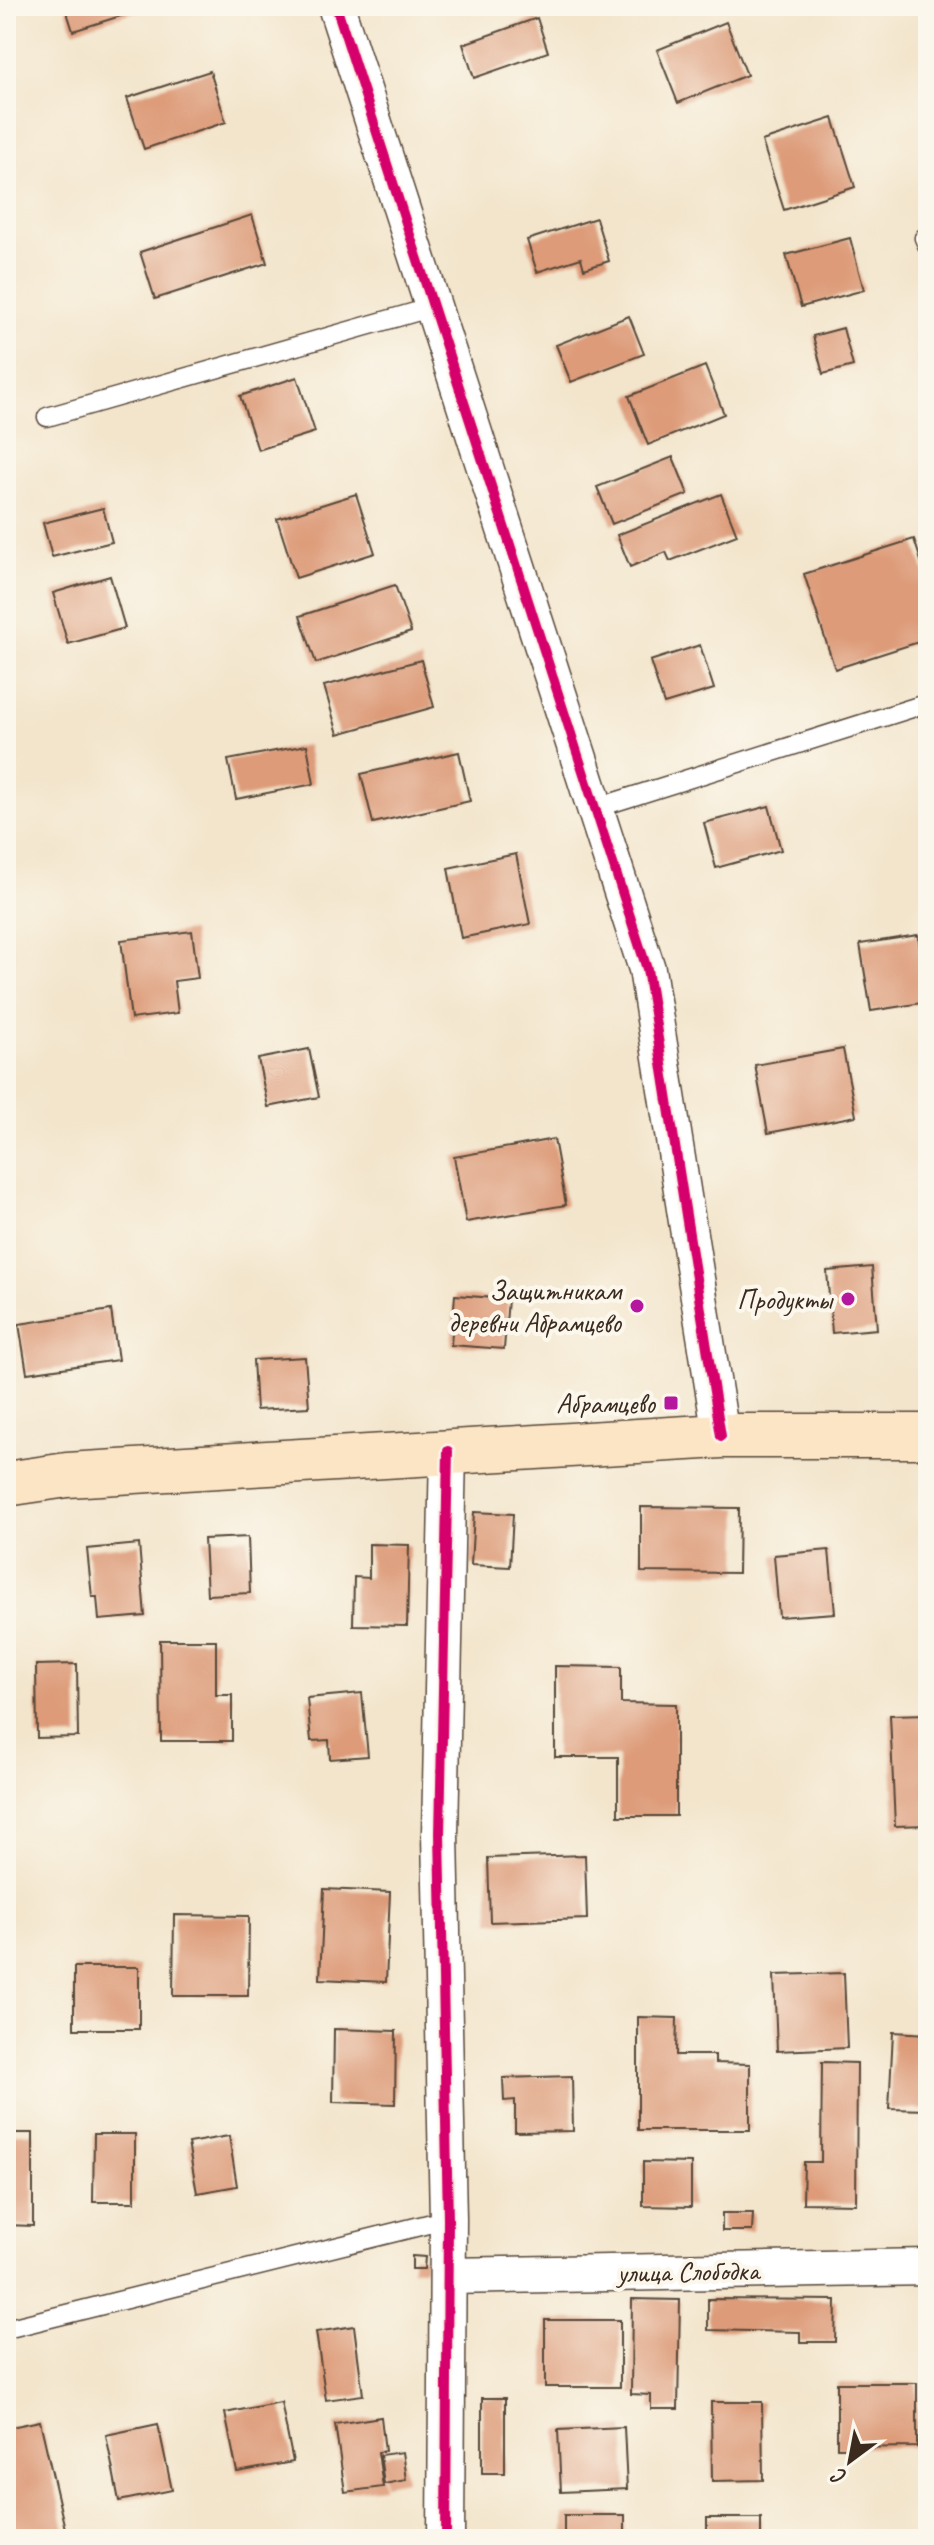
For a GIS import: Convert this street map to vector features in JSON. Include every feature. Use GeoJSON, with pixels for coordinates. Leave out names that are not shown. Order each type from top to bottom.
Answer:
{"type":"FeatureCollection","features":[{"type":"Feature","properties":{"kind":"street"},"geometry":{"type":"LineString","coordinates":[[336,6],[647,969],[721,1436]]}},
{"type":"Feature","properties":{"kind":"street"},"geometry":{"type":"LineString","coordinates":[[6,1484],[67,1475],[721,1436],[928,1436]]}},
{"type":"Feature","properties":{"kind":"street"},"geometry":{"type":"LineString","coordinates":[[446,2539],[448,2219],[440,1834],[448,1451]]}},
{"type":"Feature","properties":{"kind":"street","name":"улица Слободка"},"geometry":{"type":"LineString","coordinates":[[448,2276],[928,2267]]}},
{"type":"Feature","properties":{"kind":"lane"},"geometry":{"type":"LineString","coordinates":[[928,234],[924,238],[928,247]]}},
{"type":"Feature","properties":{"kind":"lane"},"geometry":{"type":"LineString","coordinates":[[47,417],[433,307]]}},
{"type":"Feature","properties":{"kind":"lane"},"geometry":{"type":"LineString","coordinates":[[596,808],[928,703]]}},
{"type":"Feature","properties":{"kind":"lane"},"geometry":{"type":"LineString","coordinates":[[6,2329],[448,2219]]}},
{"type":"Feature","properties":{"kind":"building"},"geometry":{"type":"Polygon","coordinates":[[[65,6],[149,6],[149,7],[73,31],[65,6]]]}},
{"type":"Feature","properties":{"kind":"building"},"geometry":{"type":"Polygon","coordinates":[[[537,18],[548,52],[474,78],[463,44],[537,18]]]}},
{"type":"Feature","properties":{"kind":"building"},"geometry":{"type":"Polygon","coordinates":[[[726,22],[747,75],[678,103],[657,50],[726,22]]]}},
{"type":"Feature","properties":{"kind":"building"},"geometry":{"type":"Polygon","coordinates":[[[210,71],[226,122],[144,149],[127,98],[210,71]]]}},
{"type":"Feature","properties":{"kind":"building"},"geometry":{"type":"Polygon","coordinates":[[[833,118],[855,187],[784,210],[762,141],[833,118]]]}},
{"type":"Feature","properties":{"kind":"building"},"geometry":{"type":"Polygon","coordinates":[[[252,215],[267,263],[155,299],[140,252],[252,215]]]}},
{"type":"Feature","properties":{"kind":"building"},"geometry":{"type":"Polygon","coordinates":[[[596,218],[609,261],[584,269],[581,258],[537,272],[527,240],[596,218]]]}},
{"type":"Feature","properties":{"kind":"building"},"geometry":{"type":"Polygon","coordinates":[[[850,238],[864,290],[801,307],[786,255],[850,238]]]}},
{"type":"Feature","properties":{"kind":"building"},"geometry":{"type":"Polygon","coordinates":[[[629,316],[644,354],[571,382],[556,345],[629,316]]]}},
{"type":"Feature","properties":{"kind":"building"},"geometry":{"type":"Polygon","coordinates":[[[843,328],[853,366],[823,374],[813,336],[843,328]]]}},
{"type":"Feature","properties":{"kind":"building"},"geometry":{"type":"Polygon","coordinates":[[[705,366],[724,414],[648,445],[629,396],[705,366]]]}},
{"type":"Feature","properties":{"kind":"building"},"geometry":{"type":"Polygon","coordinates":[[[297,377],[315,432],[258,450],[240,396],[297,377]]]}},
{"type":"Feature","properties":{"kind":"building"},"geometry":{"type":"Polygon","coordinates":[[[673,457],[688,494],[612,524],[597,487],[673,457]]]}},
{"type":"Feature","properties":{"kind":"building"},"geometry":{"type":"Polygon","coordinates":[[[356,494],[375,553],[296,578],[277,519],[356,494]]]}},
{"type":"Feature","properties":{"kind":"building"},"geometry":{"type":"Polygon","coordinates":[[[721,494],[737,535],[670,561],[666,552],[630,567],[617,535],[721,494]]]}},
{"type":"Feature","properties":{"kind":"building"},"geometry":{"type":"Polygon","coordinates":[[[103,508],[112,542],[52,557],[43,523],[103,508]]]}},
{"type":"Feature","properties":{"kind":"building"},"geometry":{"type":"Polygon","coordinates":[[[914,539],[928,583],[928,639],[835,669],[804,574],[914,539]]]}},
{"type":"Feature","properties":{"kind":"building"},"geometry":{"type":"Polygon","coordinates":[[[110,576],[125,628],[68,644],[53,593],[110,576]]]}},
{"type":"Feature","properties":{"kind":"building"},"geometry":{"type":"Polygon","coordinates":[[[395,585],[411,632],[316,663],[300,616],[395,585]]]}},
{"type":"Feature","properties":{"kind":"building"},"geometry":{"type":"Polygon","coordinates":[[[700,645],[714,689],[664,704],[650,661],[700,645]]]}},
{"type":"Feature","properties":{"kind":"building"},"geometry":{"type":"Polygon","coordinates":[[[421,660],[434,707],[338,734],[324,686],[421,660]]]}},
{"type":"Feature","properties":{"kind":"building"},"geometry":{"type":"Polygon","coordinates":[[[307,745],[314,784],[236,799],[228,760],[307,745]]]}},
{"type":"Feature","properties":{"kind":"building"},"geometry":{"type":"Polygon","coordinates":[[[459,752],[470,801],[373,823],[361,774],[459,752]]]}},
{"type":"Feature","properties":{"kind":"building"},"geometry":{"type":"Polygon","coordinates":[[[769,806],[781,850],[716,868],[704,823],[769,806]]]}},
{"type":"Feature","properties":{"kind":"building"},"geometry":{"type":"Polygon","coordinates":[[[516,854],[530,924],[461,938],[448,868],[516,854]]]}},
{"type":"Feature","properties":{"kind":"building"},"geometry":{"type":"Polygon","coordinates":[[[192,931],[198,978],[174,981],[178,1013],[131,1019],[121,940],[192,931]]]}},
{"type":"Feature","properties":{"kind":"building"},"geometry":{"type":"Polygon","coordinates":[[[918,935],[928,1002],[871,1011],[860,944],[918,935]]]}},
{"type":"Feature","properties":{"kind":"building"},"geometry":{"type":"Polygon","coordinates":[[[309,1049],[319,1097],[268,1107],[258,1059],[309,1049]]]}},
{"type":"Feature","properties":{"kind":"building"},"geometry":{"type":"Polygon","coordinates":[[[843,1049],[856,1116],[768,1133],[755,1065],[843,1049]]]}},
{"type":"Feature","properties":{"kind":"building"},"geometry":{"type":"Polygon","coordinates":[[[554,1139],[566,1205],[466,1222],[454,1157],[554,1139]]]}},
{"type":"Feature","properties":{"kind":"building"},"geometry":{"type":"Polygon","coordinates":[[[872,1267],[877,1329],[832,1333],[827,1271],[872,1267]]]}},
{"type":"Feature","properties":{"kind":"building"},"geometry":{"type":"Polygon","coordinates":[[[455,1295],[508,1299],[504,1349],[451,1345],[455,1295]]]}},
{"type":"Feature","properties":{"kind":"building"},"geometry":{"type":"Polygon","coordinates":[[[111,1310],[118,1360],[27,1373],[19,1324],[111,1310]]]}},
{"type":"Feature","properties":{"kind":"building"},"geometry":{"type":"Polygon","coordinates":[[[305,1357],[309,1407],[256,1410],[253,1360],[305,1357]]]}},
{"type":"Feature","properties":{"kind":"building"},"geometry":{"type":"Polygon","coordinates":[[[641,1507],[739,1508],[738,1573],[641,1572],[641,1507]]]}},
{"type":"Feature","properties":{"kind":"building"},"geometry":{"type":"Polygon","coordinates":[[[474,1512],[513,1514],[510,1567],[471,1565],[474,1512]]]}},
{"type":"Feature","properties":{"kind":"building"},"geometry":{"type":"Polygon","coordinates":[[[248,1537],[250,1593],[207,1595],[204,1539],[248,1537]]]}},
{"type":"Feature","properties":{"kind":"building"},"geometry":{"type":"Polygon","coordinates":[[[139,1544],[145,1616],[99,1620],[97,1597],[92,1597],[87,1549],[139,1544]]]}},
{"type":"Feature","properties":{"kind":"building"},"geometry":{"type":"Polygon","coordinates":[[[369,1544],[409,1545],[407,1626],[353,1625],[354,1577],[369,1578],[369,1544]]]}},
{"type":"Feature","properties":{"kind":"building"},"geometry":{"type":"Polygon","coordinates":[[[829,1550],[835,1613],[779,1617],[774,1555],[829,1550]]]}},
{"type":"Feature","properties":{"kind":"building"},"geometry":{"type":"Polygon","coordinates":[[[160,1640],[216,1640],[216,1695],[232,1695],[232,1741],[161,1741],[160,1640]]]}},
{"type":"Feature","properties":{"kind":"building"},"geometry":{"type":"Polygon","coordinates":[[[77,1664],[78,1737],[37,1738],[36,1665],[77,1664]]]}},
{"type":"Feature","properties":{"kind":"building"},"geometry":{"type":"Polygon","coordinates":[[[555,1666],[621,1667],[621,1703],[676,1704],[676,1816],[618,1816],[618,1757],[555,1757],[555,1666]]]}},
{"type":"Feature","properties":{"kind":"building"},"geometry":{"type":"Polygon","coordinates":[[[362,1693],[368,1756],[330,1759],[329,1740],[311,1741],[307,1698],[362,1693]]]}},
{"type":"Feature","properties":{"kind":"building"},"geometry":{"type":"Polygon","coordinates":[[[928,1714],[928,1825],[895,1826],[890,1715],[928,1714]]]}},
{"type":"Feature","properties":{"kind":"building"},"geometry":{"type":"Polygon","coordinates":[[[585,1855],[587,1919],[490,1922],[488,1858],[585,1855]]]}},
{"type":"Feature","properties":{"kind":"building"},"geometry":{"type":"Polygon","coordinates":[[[324,1889],[390,1892],[386,1982],[320,1979],[324,1889]]]}},
{"type":"Feature","properties":{"kind":"building"},"geometry":{"type":"Polygon","coordinates":[[[174,1915],[249,1916],[248,1996],[173,1996],[174,1915]]]}},
{"type":"Feature","properties":{"kind":"building"},"geometry":{"type":"Polygon","coordinates":[[[74,1967],[139,1967],[139,2029],[74,2029],[74,1967]]]}},
{"type":"Feature","properties":{"kind":"building"},"geometry":{"type":"Polygon","coordinates":[[[844,1973],[847,2048],[777,2051],[774,1975],[844,1973]]]}},
{"type":"Feature","properties":{"kind":"building"},"geometry":{"type":"Polygon","coordinates":[[[638,2017],[677,2018],[676,2055],[715,2055],[715,2063],[750,2064],[750,2130],[638,2130],[638,2017]]]}},
{"type":"Feature","properties":{"kind":"building"},"geometry":{"type":"Polygon","coordinates":[[[334,2029],[396,2031],[395,2104],[333,2102],[334,2029]]]}},
{"type":"Feature","properties":{"kind":"building"},"geometry":{"type":"Polygon","coordinates":[[[893,2032],[928,2034],[928,2110],[889,2109],[893,2032]]]}},
{"type":"Feature","properties":{"kind":"building"},"geometry":{"type":"Polygon","coordinates":[[[822,2062],[857,2063],[856,2204],[803,2203],[804,2162],[821,2162],[822,2062]]]}},
{"type":"Feature","properties":{"kind":"building"},"geometry":{"type":"Polygon","coordinates":[[[572,2076],[573,2131],[515,2132],[515,2100],[504,2101],[503,2078],[572,2076]]]}},
{"type":"Feature","properties":{"kind":"building"},"geometry":{"type":"Polygon","coordinates":[[[6,2133],[33,2133],[33,2226],[6,2225],[6,2133]]]}},
{"type":"Feature","properties":{"kind":"building"},"geometry":{"type":"Polygon","coordinates":[[[94,2134],[135,2134],[135,2202],[93,2202],[94,2134]]]}},
{"type":"Feature","properties":{"kind":"building"},"geometry":{"type":"Polygon","coordinates":[[[229,2136],[237,2186],[197,2193],[188,2143],[229,2136]]]}},
{"type":"Feature","properties":{"kind":"building"},"geometry":{"type":"Polygon","coordinates":[[[643,2162],[691,2163],[691,2207],[643,2206],[643,2162]]]}},
{"type":"Feature","properties":{"kind":"building"},"geometry":{"type":"Polygon","coordinates":[[[722,2213],[753,2213],[752,2231],[722,2231],[722,2213]]]}},
{"type":"Feature","properties":{"kind":"building"},"geometry":{"type":"Polygon","coordinates":[[[412,2256],[425,2257],[424,2269],[412,2269],[412,2256]]]}},
{"type":"Feature","properties":{"kind":"building"},"geometry":{"type":"Polygon","coordinates":[[[632,2299],[680,2300],[678,2409],[651,2409],[651,2395],[631,2394],[632,2299]]]}},
{"type":"Feature","properties":{"kind":"building"},"geometry":{"type":"Polygon","coordinates":[[[708,2299],[836,2300],[835,2342],[800,2342],[800,2332],[708,2330],[708,2299]]]}},
{"type":"Feature","properties":{"kind":"building"},"geometry":{"type":"Polygon","coordinates":[[[545,2320],[620,2320],[620,2387],[545,2387],[545,2320]]]}},
{"type":"Feature","properties":{"kind":"building"},"geometry":{"type":"Polygon","coordinates":[[[354,2326],[363,2395],[326,2400],[316,2332],[354,2326]]]}},
{"type":"Feature","properties":{"kind":"building"},"geometry":{"type":"Polygon","coordinates":[[[837,2383],[917,2383],[917,2447],[837,2448],[837,2383]]]}},
{"type":"Feature","properties":{"kind":"building"},"geometry":{"type":"Polygon","coordinates":[[[482,2398],[505,2398],[505,2473],[482,2473],[482,2398]]]}},
{"type":"Feature","properties":{"kind":"building"},"geometry":{"type":"Polygon","coordinates":[[[281,2402],[293,2462],[237,2472],[225,2413],[281,2402]]]}},
{"type":"Feature","properties":{"kind":"building"},"geometry":{"type":"Polygon","coordinates":[[[711,2402],[762,2402],[763,2480],[712,2481],[711,2402]]]}},
{"type":"Feature","properties":{"kind":"building"},"geometry":{"type":"Polygon","coordinates":[[[381,2417],[385,2451],[378,2452],[383,2487],[345,2492],[335,2424],[381,2417]]]}},
{"type":"Feature","properties":{"kind":"building"},"geometry":{"type":"Polygon","coordinates":[[[40,2421],[66,2533],[40,2539],[6,2539],[6,2428],[40,2421]]]}},
{"type":"Feature","properties":{"kind":"building"},"geometry":{"type":"Polygon","coordinates":[[[158,2424],[172,2490],[119,2501],[106,2435],[158,2424]]]}},
{"type":"Feature","properties":{"kind":"building"},"geometry":{"type":"Polygon","coordinates":[[[624,2427],[627,2489],[561,2492],[558,2430],[624,2427]]]}},
{"type":"Feature","properties":{"kind":"building"},"geometry":{"type":"Polygon","coordinates":[[[402,2452],[406,2480],[384,2484],[380,2455],[402,2452]]]}},
{"type":"Feature","properties":{"kind":"building"},"geometry":{"type":"Polygon","coordinates":[[[564,2515],[625,2515],[625,2539],[564,2539],[564,2515]]]}},
{"type":"Feature","properties":{"kind":"building"},"geometry":{"type":"Polygon","coordinates":[[[707,2518],[761,2518],[761,2539],[707,2539],[707,2518]]]}},
{"type":"Feature","properties":{"kind":"cycle path"},"geometry":{"type":"LineString","coordinates":[[336,6],[647,969],[721,1436]]}},
{"type":"Feature","properties":{"kind":"cycle path"},"geometry":{"type":"LineString","coordinates":[[446,2539],[448,2219],[440,1834],[448,1451]]}},
{"type":"Feature","properties":{"kind":"place","name":"Продукты"},"geometry":{"type":"Point","coordinates":[848,1299]}},
{"type":"Feature","properties":{"kind":"place","name":"Защитникам деревни Абрамцево"},"geometry":{"type":"Point","coordinates":[637,1306]}},
{"type":"Feature","properties":{"kind":"place","name":"Абрамцево"},"geometry":{"type":"Point","coordinates":[671,1403]}}]}
